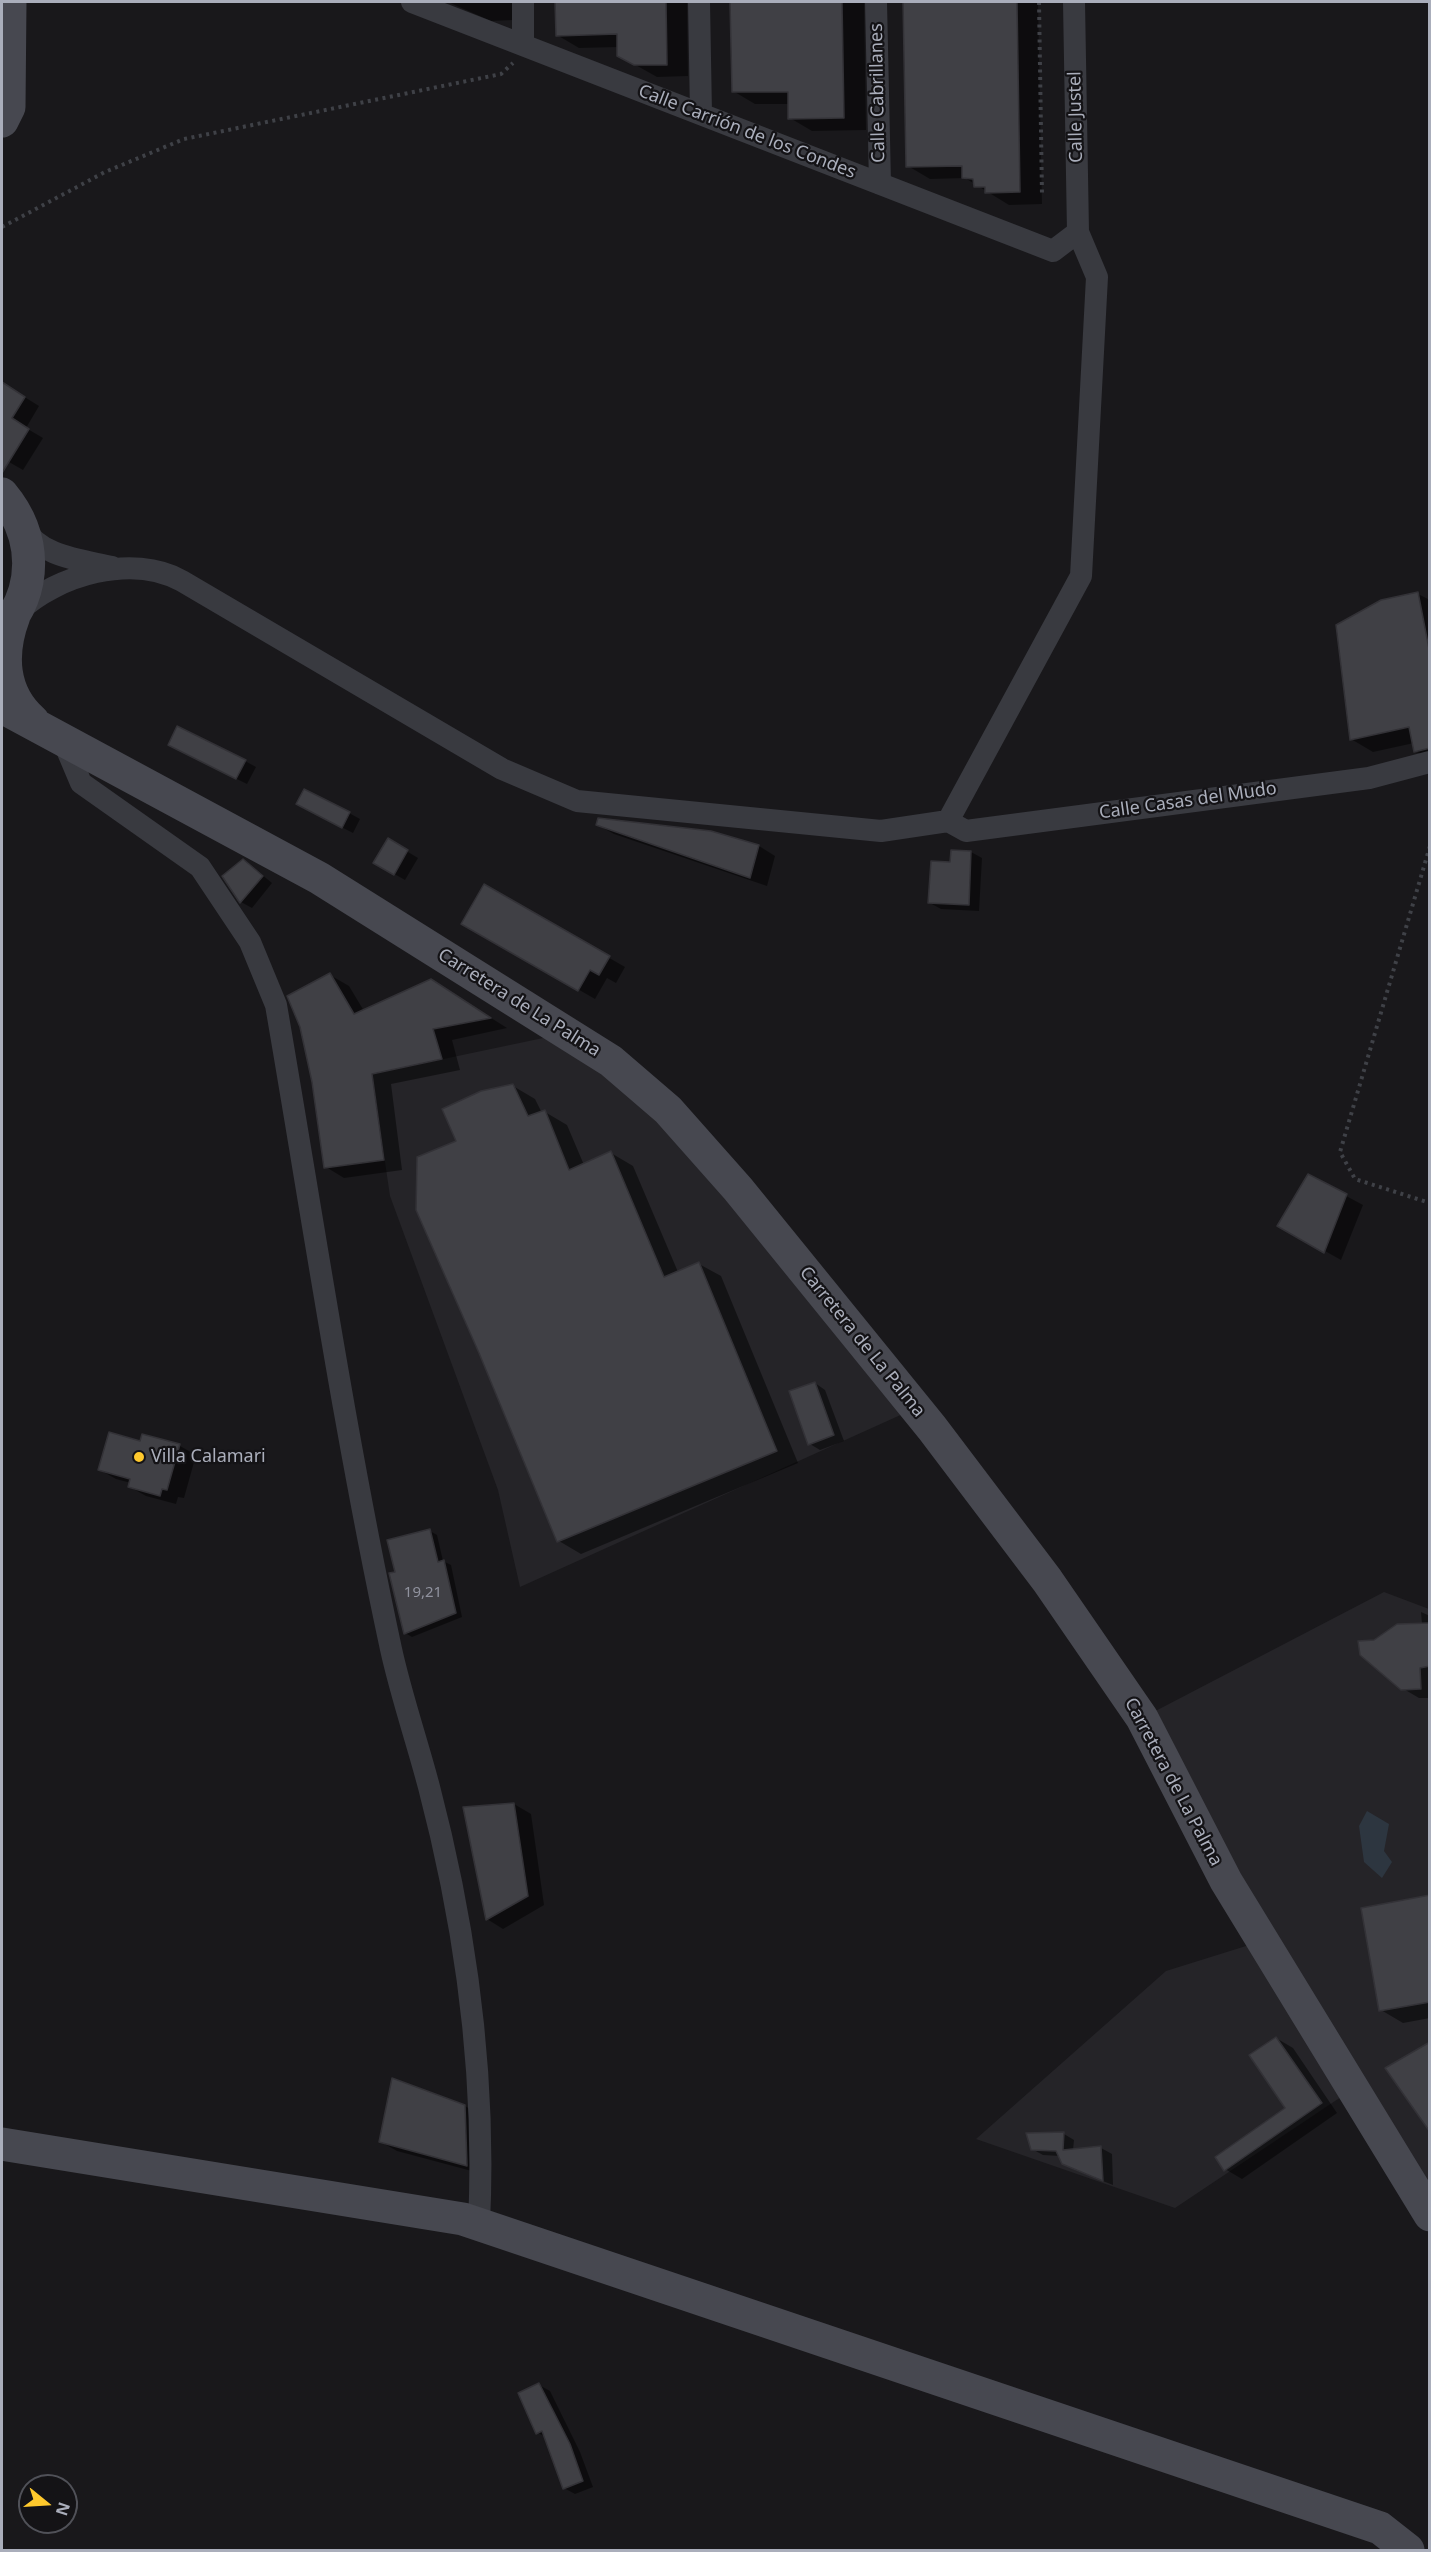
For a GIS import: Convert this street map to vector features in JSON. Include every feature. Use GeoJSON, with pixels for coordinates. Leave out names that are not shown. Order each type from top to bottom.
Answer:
{"type":"FeatureCollection","features":[{"type":"Feature","properties":{"kind":"main road"},"geometry":{"type":"LineString","coordinates":[[4,102],[10,2]]}},
{"type":"Feature","properties":{"kind":"main road","name":"Carretera de La Palma"},"geometry":{"type":"LineString","coordinates":[[10,506],[28,545],[29,571],[23,597],[8,623],[2,647],[3,664],[18,705],[49,731]]}},
{"type":"Feature","properties":{"kind":"main road","name":"Carretera de La Palma"},"geometry":{"type":"LineString","coordinates":[[2,707],[319,878],[611,1061],[668,1110],[738,1189],[932,1428],[1047,1580],[1136,1709],[1226,1881],[1430,2215]]}},
{"type":"Feature","properties":{"kind":"main road"},"geometry":{"type":"LineString","coordinates":[[2,2144],[463,2219],[1380,2528],[1408,2550]]}},
{"type":"Feature","properties":{"kind":"street","name":"Calle Carrión de los Condes"},"geometry":{"type":"LineString","coordinates":[[412,2],[1053,251],[1078,232]]}},
{"type":"Feature","properties":{"kind":"street"},"geometry":{"type":"LineString","coordinates":[[523,2],[527,46]]}},
{"type":"Feature","properties":{"kind":"street"},"geometry":{"type":"LineString","coordinates":[[699,2],[701,114]]}},
{"type":"Feature","properties":{"kind":"street","name":"Calle Cabrillanes"},"geometry":{"type":"LineString","coordinates":[[876,2],[880,184]]}},
{"type":"Feature","properties":{"kind":"street","name":"Calle Justel"},"geometry":{"type":"LineString","coordinates":[[1074,2],[1078,232]]}},
{"type":"Feature","properties":{"kind":"street"},"geometry":{"type":"LineString","coordinates":[[8,623],[41,592],[58,585],[93,574],[153,569],[169,574],[502,769],[577,801],[880,831],[948,821],[1081,576],[1097,278],[1078,232]]}},
{"type":"Feature","properties":{"kind":"street"},"geometry":{"type":"LineString","coordinates":[[10,506],[31,538],[46,548],[73,559],[122,570]]}},
{"type":"Feature","properties":{"kind":"street"},"geometry":{"type":"LineString","coordinates":[[49,731],[81,783],[200,867],[250,942],[276,1005],[353,1463],[391,1653],[430,1788],[458,1915],[475,2050],[481,2188],[480,2224]]}},
{"type":"Feature","properties":{"kind":"street","name":"Calle Casas del Mudo"},"geometry":{"type":"LineString","coordinates":[[948,821],[966,831],[1369,778],[1430,762]]}},
{"type":"Feature","properties":{"kind":"path"},"geometry":{"type":"LineString","coordinates":[[1039,2],[1042,195]]}},
{"type":"Feature","properties":{"kind":"path"},"geometry":{"type":"LineString","coordinates":[[2,227],[105,172],[184,139],[501,74],[527,46]]}},
{"type":"Feature","properties":{"kind":"path"},"geometry":{"type":"LineString","coordinates":[[1430,846],[1340,1152],[1355,1179],[1430,1203]]}},
{"type":"Feature","properties":{"kind":"shaded area"},"geometry":{"type":"Polygon","coordinates":[[[567,1033],[611,1061],[916,1408],[520,1587],[498,1490],[390,1196],[372,1074],[567,1033]]]}},
{"type":"Feature","properties":{"kind":"shaded area"},"geometry":{"type":"Polygon","coordinates":[[[1384,1592],[1429,1609],[1429,2215],[1353,2089],[1175,2208],[976,2139],[1166,1971],[1262,1941],[1142,1718],[1384,1592]]]}},
{"type":"Feature","properties":{"kind":"shaded area"},"geometry":{"type":"Polygon","coordinates":[[[1367,1811],[1389,1824],[1384,1851],[1392,1862],[1382,1878],[1364,1862],[1359,1826],[1367,1811]]]}},
{"type":"Feature","properties":{"kind":"building"},"geometry":{"type":"Polygon","coordinates":[[[555,2],[666,2],[667,65],[634,65],[617,56],[617,34],[556,36],[555,2]]]}},
{"type":"Feature","properties":{"kind":"building"},"geometry":{"type":"Polygon","coordinates":[[[730,2],[842,2],[844,118],[788,119],[788,92],[732,92],[730,2]]]}},
{"type":"Feature","properties":{"kind":"building"},"geometry":{"type":"Polygon","coordinates":[[[903,2],[1017,2],[1020,192],[985,193],[985,187],[974,187],[973,179],[962,178],[962,166],[906,167],[903,2]]]}},
{"type":"Feature","properties":{"kind":"building"},"geometry":{"type":"Polygon","coordinates":[[[2,382],[25,397],[12,418],[29,429],[2,473],[2,382]]]}},
{"type":"Feature","properties":{"kind":"building"},"geometry":{"type":"Polygon","coordinates":[[[1418,592],[1430,654],[1430,748],[1414,752],[1409,727],[1350,740],[1336,625],[1381,600],[1418,592]]]}},
{"type":"Feature","properties":{"kind":"building"},"geometry":{"type":"Polygon","coordinates":[[[177,726],[246,760],[236,779],[168,745],[177,726]]]}},
{"type":"Feature","properties":{"kind":"building"},"geometry":{"type":"Polygon","coordinates":[[[304,789],[350,812],[342,828],[296,804],[304,789]]]}},
{"type":"Feature","properties":{"kind":"building"},"geometry":{"type":"Polygon","coordinates":[[[598,818],[711,831],[759,845],[750,878],[596,825],[598,818]]]}},
{"type":"Feature","properties":{"kind":"building"},"geometry":{"type":"Polygon","coordinates":[[[388,838],[408,850],[394,875],[373,863],[388,838]]]}},
{"type":"Feature","properties":{"kind":"building"},"geometry":{"type":"Polygon","coordinates":[[[951,850],[971,851],[969,905],[928,903],[931,861],[950,862],[951,850]]]}},
{"type":"Feature","properties":{"kind":"building"},"geometry":{"type":"Polygon","coordinates":[[[243,859],[263,876],[240,903],[222,876],[243,859]]]}},
{"type":"Feature","properties":{"kind":"building"},"geometry":{"type":"Polygon","coordinates":[[[484,884],[610,956],[599,975],[590,970],[578,991],[461,924],[484,884]]]}},
{"type":"Feature","properties":{"kind":"building"},"geometry":{"type":"Polygon","coordinates":[[[330,973],[354,1014],[431,979],[491,1018],[433,1029],[442,1059],[372,1074],[384,1160],[324,1168],[312,1082],[300,1027],[287,996],[330,973]]]}},
{"type":"Feature","properties":{"kind":"building"},"geometry":{"type":"Polygon","coordinates":[[[513,1084],[528,1116],[545,1110],[569,1170],[611,1151],[664,1277],[699,1262],[777,1451],[557,1542],[479,1353],[416,1210],[417,1157],[456,1141],[442,1109],[481,1091],[513,1084]]]}},
{"type":"Feature","properties":{"kind":"building"},"geometry":{"type":"Polygon","coordinates":[[[1308,1174],[1347,1194],[1324,1253],[1277,1226],[1308,1174]]]}},
{"type":"Feature","properties":{"kind":"building"},"geometry":{"type":"Polygon","coordinates":[[[815,1382],[834,1435],[808,1445],[789,1391],[815,1382]]]}},
{"type":"Feature","properties":{"kind":"building","name":"Villa Calamari"},"geometry":{"type":"Polygon","coordinates":[[[109,1432],[140,1441],[142,1434],[180,1444],[167,1490],[162,1489],[160,1496],[128,1487],[130,1479],[98,1470],[109,1432]]]}},
{"type":"Feature","properties":{"kind":"building"},"geometry":{"type":"Polygon","coordinates":[[[430,1529],[438,1562],[444,1560],[456,1613],[404,1634],[389,1573],[395,1572],[387,1540],[430,1529]]]}},
{"type":"Feature","properties":{"kind":"building"},"geometry":{"type":"Polygon","coordinates":[[[1430,1623],[1430,1666],[1420,1668],[1421,1689],[1401,1690],[1360,1655],[1358,1641],[1374,1640],[1397,1624],[1430,1623]]]}},
{"type":"Feature","properties":{"kind":"building"},"geometry":{"type":"Polygon","coordinates":[[[514,1803],[528,1896],[486,1920],[463,1807],[514,1803]]]}},
{"type":"Feature","properties":{"kind":"building"},"geometry":{"type":"Polygon","coordinates":[[[1430,1895],[1430,2002],[1379,2011],[1361,1908],[1430,1895]]]}},
{"type":"Feature","properties":{"kind":"building"},"geometry":{"type":"Polygon","coordinates":[[[1276,2037],[1322,2103],[1224,2171],[1215,2157],[1285,2108],[1249,2055],[1276,2037]]]}},
{"type":"Feature","properties":{"kind":"building"},"geometry":{"type":"Polygon","coordinates":[[[1430,2042],[1430,2132],[1385,2068],[1430,2042]]]}},
{"type":"Feature","properties":{"kind":"building"},"geometry":{"type":"Polygon","coordinates":[[[392,2078],[465,2105],[467,2166],[379,2142],[392,2078]]]}},
{"type":"Feature","properties":{"kind":"building"},"geometry":{"type":"Polygon","coordinates":[[[1064,2132],[1063,2150],[1101,2146],[1103,2181],[1062,2164],[1056,2151],[1031,2150],[1026,2133],[1064,2132]]]}},
{"type":"Feature","properties":{"kind":"building"},"geometry":{"type":"Polygon","coordinates":[[[539,2383],[570,2444],[583,2481],[563,2489],[542,2431],[536,2434],[518,2393],[539,2383]]]}},
{"type":"Feature","properties":{"kind":"place","name":"Villa Calamari"},"geometry":{"type":"Point","coordinates":[139,1457]}}]}
